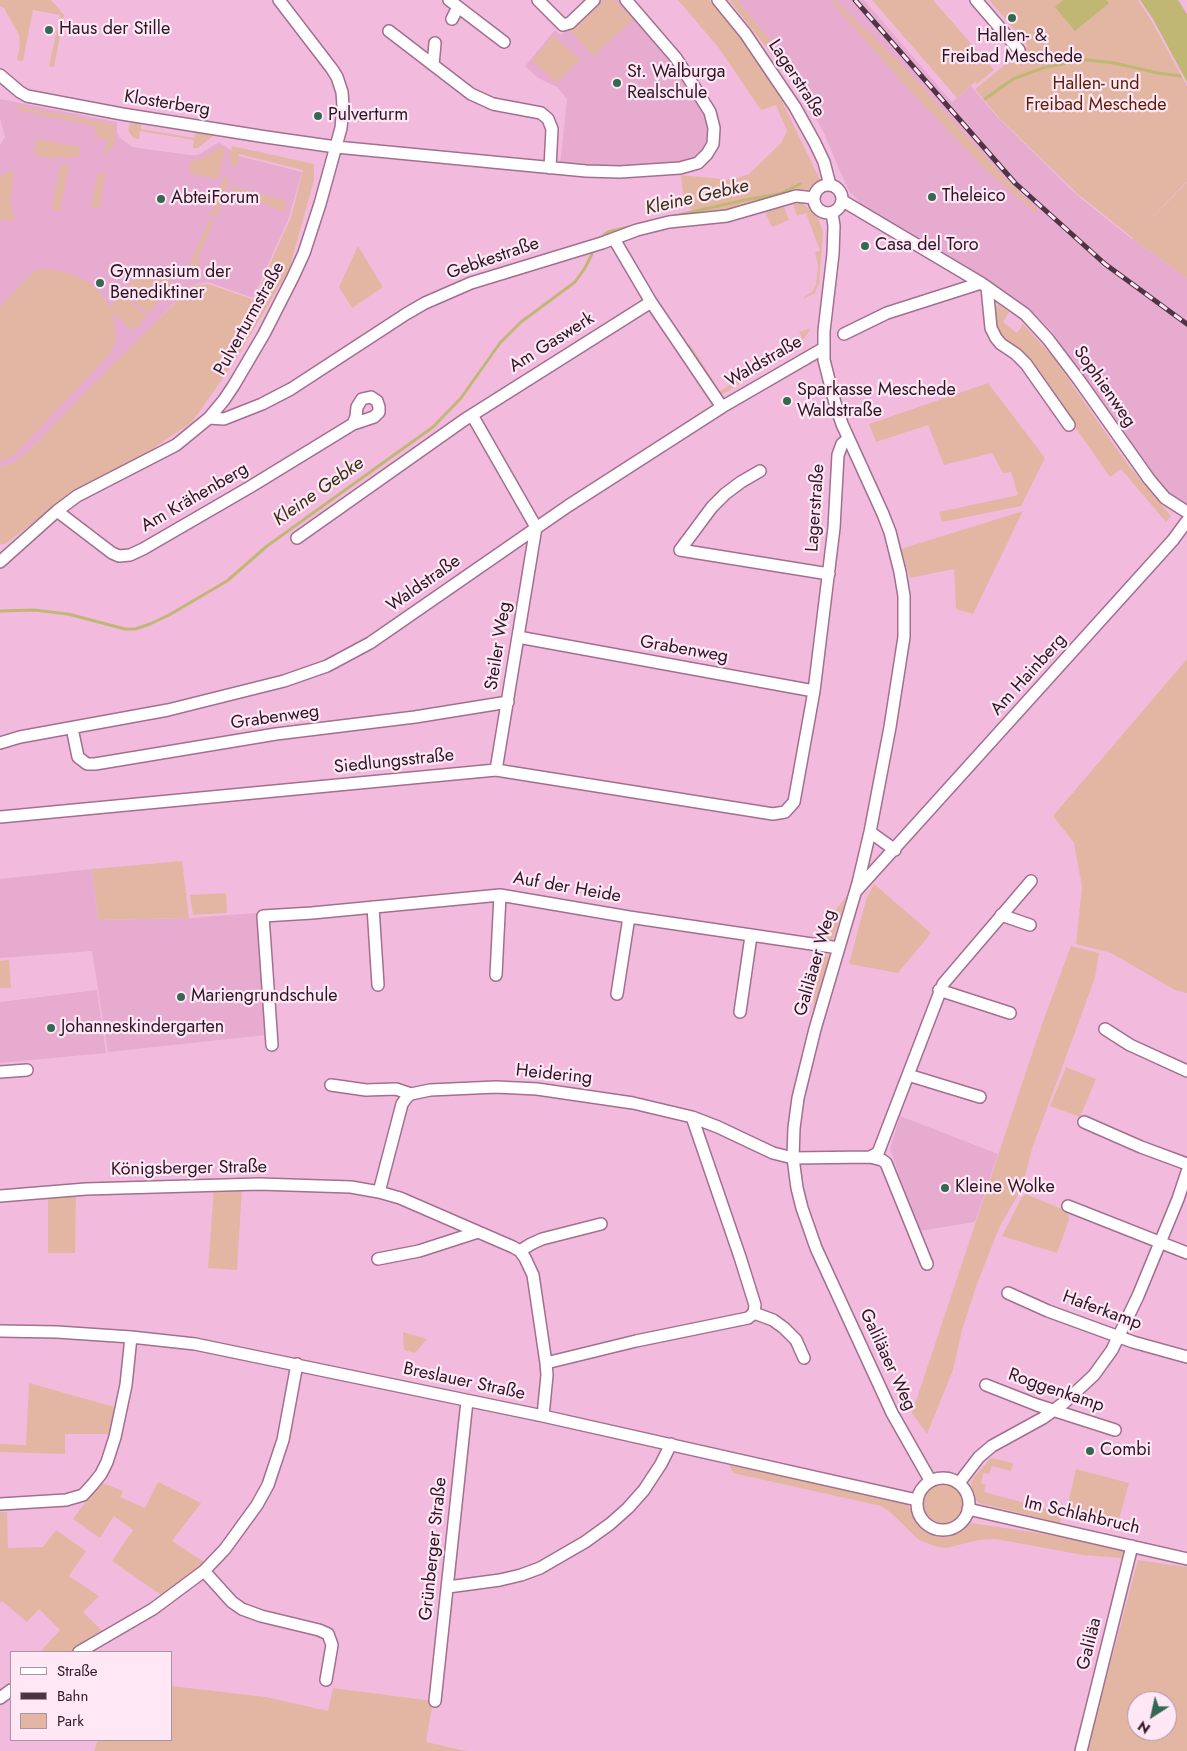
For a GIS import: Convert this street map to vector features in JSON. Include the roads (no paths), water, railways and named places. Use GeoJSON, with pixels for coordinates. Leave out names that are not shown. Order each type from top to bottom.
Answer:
{"type":"FeatureCollection","features":[{"type":"Feature","properties":{"kind":"street","name":"Pulverturmstraße"},"geometry":{"type":"LineString","coordinates":[[0,562],[5,553],[57,511],[95,486],[176,445],[209,418],[238,379],[264,334],[293,277],[315,220],[341,128],[343,106],[338,77],[280,0]]}},
{"type":"Feature","properties":{"kind":"street"},"geometry":{"type":"LineString","coordinates":[[538,0],[563,25],[570,23],[594,0]]}},
{"type":"Feature","properties":{"kind":"street","name":"Klosterberg"},"geometry":{"type":"LineString","coordinates":[[0,75],[27,96],[106,112],[336,147],[605,172],[680,168],[698,163],[711,148],[714,137],[710,112],[676,58],[626,0]]}},
{"type":"Feature","properties":{"kind":"street","name":"Lagerstraße"},"geometry":{"type":"LineString","coordinates":[[718,0],[745,33],[792,103],[824,162],[830,185]]}},
{"type":"Feature","properties":{"kind":"street"},"geometry":{"type":"LineString","coordinates":[[976,0],[1019,50]]}},
{"type":"Feature","properties":{"kind":"street"},"geometry":{"type":"LineString","coordinates":[[452,19],[454,3]]}},
{"type":"Feature","properties":{"kind":"street"},"geometry":{"type":"LineString","coordinates":[[454,3],[504,42]]}},
{"type":"Feature","properties":{"kind":"street"},"geometry":{"type":"LineString","coordinates":[[389,31],[471,94],[493,104],[541,113],[548,119],[552,129],[550,168]]}},
{"type":"Feature","properties":{"kind":"street"},"geometry":{"type":"LineString","coordinates":[[433,65],[435,44]]}},
{"type":"Feature","properties":{"kind":"street"},"geometry":{"type":"LineString","coordinates":[[830,185],[840,191],[842,201],[839,209],[832,213],[827,213],[819,210],[814,198],[819,188],[830,185]]}},
{"type":"Feature","properties":{"kind":"street","name":"Gebkestraße"},"geometry":{"type":"LineString","coordinates":[[209,418],[224,419],[274,398],[406,314],[448,292],[655,225],[715,218],[796,196],[814,198]]}},
{"type":"Feature","properties":{"kind":"street","name":"Sophienweg"},"geometry":{"type":"LineString","coordinates":[[842,201],[984,285],[1018,308],[1033,322],[1079,380],[1149,479],[1165,498],[1187,512]]}},
{"type":"Feature","properties":{"kind":"street"},"geometry":{"type":"LineString","coordinates":[[832,213],[833,254],[824,331],[824,348],[826,368],[835,403],[848,439]]}},
{"type":"Feature","properties":{"kind":"street"},"geometry":{"type":"LineString","coordinates":[[614,239],[652,302],[722,407]]}},
{"type":"Feature","properties":{"kind":"street"},"geometry":{"type":"LineString","coordinates":[[844,334],[887,313],[984,285],[991,328],[996,338],[1026,364],[1069,425]]}},
{"type":"Feature","properties":{"kind":"street","name":"Am Gaswerk"},"geometry":{"type":"LineString","coordinates":[[297,538],[472,415],[652,302]]}},
{"type":"Feature","properties":{"kind":"street","name":"Waldstraße"},"geometry":{"type":"LineString","coordinates":[[0,742],[168,710],[284,681],[327,666],[378,638],[536,528],[722,407],[824,348]]}},
{"type":"Feature","properties":{"kind":"street"},"geometry":{"type":"LineString","coordinates":[[472,415],[536,528]]}},
{"type":"Feature","properties":{"kind":"street","name":"Am Krähenberg"},"geometry":{"type":"LineString","coordinates":[[57,511],[112,553],[119,556],[130,555],[250,487],[353,424]]}},
{"type":"Feature","properties":{"kind":"street","name":"Lagerstraße"},"geometry":{"type":"LineString","coordinates":[[788,809],[794,802],[814,691],[834,528],[838,455],[842,444],[848,439]]}},
{"type":"Feature","properties":{"kind":"street","name":"Galiläaer Weg"},"geometry":{"type":"LineString","coordinates":[[848,439],[886,523],[900,572],[904,596],[903,646],[870,832],[855,892],[815,1029],[798,1098],[793,1158],[802,1208],[816,1248],[892,1413],[930,1480]]}},
{"type":"Feature","properties":{"kind":"street"},"geometry":{"type":"LineString","coordinates":[[760,471],[725,494],[712,507],[680,550],[829,574]]}},
{"type":"Feature","properties":{"kind":"street","name":"Am Hainberg"},"geometry":{"type":"LineString","coordinates":[[855,892],[895,850],[1173,540],[1187,521]]}},
{"type":"Feature","properties":{"kind":"street","name":"Steiler Weg"},"geometry":{"type":"LineString","coordinates":[[496,770],[536,528]]}},
{"type":"Feature","properties":{"kind":"street","name":"Grabenweg"},"geometry":{"type":"LineString","coordinates":[[518,637],[814,691]]}},
{"type":"Feature","properties":{"kind":"street","name":"Grabenweg"},"geometry":{"type":"LineString","coordinates":[[72,728],[78,757],[90,764],[276,734],[456,711],[508,702]]}},
{"type":"Feature","properties":{"kind":"street","name":"Siedlungsstraße"},"geometry":{"type":"LineString","coordinates":[[0,817],[496,770],[773,814],[788,809]]}},
{"type":"Feature","properties":{"kind":"street"},"geometry":{"type":"LineString","coordinates":[[870,832],[895,850]]}},
{"type":"Feature","properties":{"kind":"street"},"geometry":{"type":"LineString","coordinates":[[870,1157],[881,1151],[939,990],[955,968],[1031,881]]}},
{"type":"Feature","properties":{"kind":"street","name":"Auf der Heide"},"geometry":{"type":"LineString","coordinates":[[272,1045],[263,916],[500,895],[629,917],[839,948]]}},
{"type":"Feature","properties":{"kind":"street","name":"Auf der Heide"},"geometry":{"type":"LineString","coordinates":[[496,975],[500,895]]}},
{"type":"Feature","properties":{"kind":"street"},"geometry":{"type":"LineString","coordinates":[[373,907],[378,985]]}},
{"type":"Feature","properties":{"kind":"street"},"geometry":{"type":"LineString","coordinates":[[1001,915],[1030,925]]}},
{"type":"Feature","properties":{"kind":"street","name":"Auf der Heide"},"geometry":{"type":"LineString","coordinates":[[618,994],[629,917]]}},
{"type":"Feature","properties":{"kind":"street"},"geometry":{"type":"LineString","coordinates":[[740,1012],[751,936]]}},
{"type":"Feature","properties":{"kind":"street"},"geometry":{"type":"LineString","coordinates":[[939,990],[1010,1013]]}},
{"type":"Feature","properties":{"kind":"street"},"geometry":{"type":"LineString","coordinates":[[1105,1029],[1130,1046],[1187,1071]]}},
{"type":"Feature","properties":{"kind":"street"},"geometry":{"type":"LineString","coordinates":[[0,1072],[27,1070]]}},
{"type":"Feature","properties":{"kind":"street"},"geometry":{"type":"LineString","coordinates":[[908,1075],[980,1097]]}},
{"type":"Feature","properties":{"kind":"street","name":"Heidering"},"geometry":{"type":"LineString","coordinates":[[331,1084],[366,1090],[396,1089],[411,1094],[430,1090],[496,1087],[537,1089],[633,1104],[692,1117],[773,1153],[793,1158],[870,1157]]}},
{"type":"Feature","properties":{"kind":"street"},"geometry":{"type":"LineString","coordinates":[[411,1094],[407,1096],[402,1104],[379,1192],[400,1198],[513,1247],[520,1252],[529,1264],[533,1275],[546,1363],[543,1416]]}},
{"type":"Feature","properties":{"kind":"street"},"geometry":{"type":"LineString","coordinates":[[692,1117],[740,1257],[754,1305],[754,1313]]}},
{"type":"Feature","properties":{"kind":"street"},"geometry":{"type":"LineString","coordinates":[[1084,1122],[1141,1147],[1187,1164]]}},
{"type":"Feature","properties":{"kind":"street"},"geometry":{"type":"LineString","coordinates":[[870,1157],[886,1163],[927,1264]]}},
{"type":"Feature","properties":{"kind":"street"},"geometry":{"type":"LineString","coordinates":[[959,1483],[973,1463],[998,1442],[1054,1411],[1075,1394],[1094,1374],[1112,1350],[1120,1337],[1160,1243],[1187,1172]]}},
{"type":"Feature","properties":{"kind":"street","name":"Königsberger Straße"},"geometry":{"type":"LineString","coordinates":[[0,1196],[86,1189],[259,1184],[351,1187],[379,1192]]}},
{"type":"Feature","properties":{"kind":"street"},"geometry":{"type":"LineString","coordinates":[[1068,1206],[1187,1253]]}},
{"type":"Feature","properties":{"kind":"street"},"geometry":{"type":"LineString","coordinates":[[520,1252],[536,1241],[601,1224]]}},
{"type":"Feature","properties":{"kind":"street"},"geometry":{"type":"LineString","coordinates":[[378,1259],[418,1251],[478,1232]]}},
{"type":"Feature","properties":{"kind":"street","name":"Haferkamp"},"geometry":{"type":"LineString","coordinates":[[1008,1293],[1041,1308],[1120,1337],[1187,1357]]}},
{"type":"Feature","properties":{"kind":"street"},"geometry":{"type":"LineString","coordinates":[[754,1313],[773,1320],[784,1328],[796,1340],[804,1358]]}},
{"type":"Feature","properties":{"kind":"street"},"geometry":{"type":"LineString","coordinates":[[546,1363],[636,1341],[748,1318],[754,1313]]}},
{"type":"Feature","properties":{"kind":"street","name":"Breslauer Straße"},"geometry":{"type":"LineString","coordinates":[[0,1331],[131,1337],[195,1344],[543,1416],[917,1500]]}},
{"type":"Feature","properties":{"kind":"street"},"geometry":{"type":"LineString","coordinates":[[0,1504],[66,1500],[83,1496],[97,1479],[107,1462],[120,1417],[131,1337]]}},
{"type":"Feature","properties":{"kind":"street"},"geometry":{"type":"LineString","coordinates":[[81,1651],[153,1609],[204,1571],[231,1540],[257,1505],[268,1485],[283,1440],[297,1364]]}},
{"type":"Feature","properties":{"kind":"street","name":"Roggenkamp"},"geometry":{"type":"LineString","coordinates":[[986,1386],[1054,1411],[1115,1430]]}},
{"type":"Feature","properties":{"kind":"street","name":"Grünberger Straße"},"geometry":{"type":"LineString","coordinates":[[435,1701],[467,1401]]}},
{"type":"Feature","properties":{"kind":"street"},"geometry":{"type":"LineString","coordinates":[[448,1587],[500,1580],[521,1575],[540,1568],[584,1542],[610,1524],[644,1490],[671,1444]]}},
{"type":"Feature","properties":{"kind":"street"},"geometry":{"type":"LineString","coordinates":[[945,1478],[959,1483],[967,1495],[968,1510],[966,1515],[953,1528],[941,1530],[929,1526],[920,1518],[918,1512],[917,1500],[921,1488],[930,1480],[945,1478]]}},
{"type":"Feature","properties":{"kind":"street","name":"Im Schlahbruch"},"geometry":{"type":"LineString","coordinates":[[968,1510],[1187,1559]]}},
{"type":"Feature","properties":{"kind":"street","name":"Galiläa"},"geometry":{"type":"LineString","coordinates":[[1081,1751],[1132,1546]]}},
{"type":"Feature","properties":{"kind":"street"},"geometry":{"type":"LineString","coordinates":[[204,1571],[232,1602],[242,1609],[328,1634],[332,1644],[326,1680]]}},
{"type":"Feature","properties":{"kind":"waterway","name":"Kleine Gebke"},"geometry":{"type":"LineString","coordinates":[[985,99],[1013,79],[1046,67],[1087,60],[1114,63],[1180,76]]}},
{"type":"Feature","properties":{"kind":"waterway","name":"Kleine Gebke"},"geometry":{"type":"LineString","coordinates":[[674,216],[779,194],[800,184]]}},
{"type":"Feature","properties":{"kind":"waterway","name":"Kleine Gebke"},"geometry":{"type":"LineString","coordinates":[[600,238],[608,232],[632,226]]}},
{"type":"Feature","properties":{"kind":"waterway","name":"Kleine Gebke"},"geometry":{"type":"LineString","coordinates":[[0,611],[34,610],[68,614],[125,629],[135,629],[169,615],[227,581],[267,546],[433,427],[461,398],[500,343],[521,322],[575,282],[592,254]]}},
{"type":"Feature","properties":{"kind":"railway"},"geometry":{"type":"LineString","coordinates":[[855,0],[1015,183],[1105,264],[1187,324]]}},
{"type":"Feature","properties":{"kind":"place","name":"Hallen- & Freibad Meschede"},"geometry":{"type":"Point","coordinates":[1012,18]}},
{"type":"Feature","properties":{"kind":"place","name":"Haus der Stille"},"geometry":{"type":"Point","coordinates":[49,30]}},
{"type":"Feature","properties":{"kind":"place","name":"St. Walburga Realschule"},"geometry":{"type":"Point","coordinates":[617,83]}},
{"type":"Feature","properties":{"kind":"place","name":"Pulverturm"},"geometry":{"type":"Point","coordinates":[318,116]}},
{"type":"Feature","properties":{"kind":"place","name":"Theleico"},"geometry":{"type":"Point","coordinates":[932,197]}},
{"type":"Feature","properties":{"kind":"place","name":"AbteiForum"},"geometry":{"type":"Point","coordinates":[161,199]}},
{"type":"Feature","properties":{"kind":"place","name":"Casa del Toro"},"geometry":{"type":"Point","coordinates":[865,246]}},
{"type":"Feature","properties":{"kind":"place","name":"Gymnasium der Benediktiner"},"geometry":{"type":"Point","coordinates":[100,283]}},
{"type":"Feature","properties":{"kind":"place","name":"Sparkasse Meschede Waldstraße"},"geometry":{"type":"Point","coordinates":[787,401]}},
{"type":"Feature","properties":{"kind":"place","name":"Mariengrundschule"},"geometry":{"type":"Point","coordinates":[181,997]}},
{"type":"Feature","properties":{"kind":"place","name":"Johanneskindergarten"},"geometry":{"type":"Point","coordinates":[51,1028]}},
{"type":"Feature","properties":{"kind":"place","name":"Kleine Wolke"},"geometry":{"type":"Point","coordinates":[945,1188]}},
{"type":"Feature","properties":{"kind":"place","name":"Combi"},"geometry":{"type":"Point","coordinates":[1090,1451]}},
{"type":"Feature","properties":{"kind":"park label","name":"Hallen- und Freibad Meschede"},"geometry":{"type":"Point","coordinates":[1096,95]}}]}
